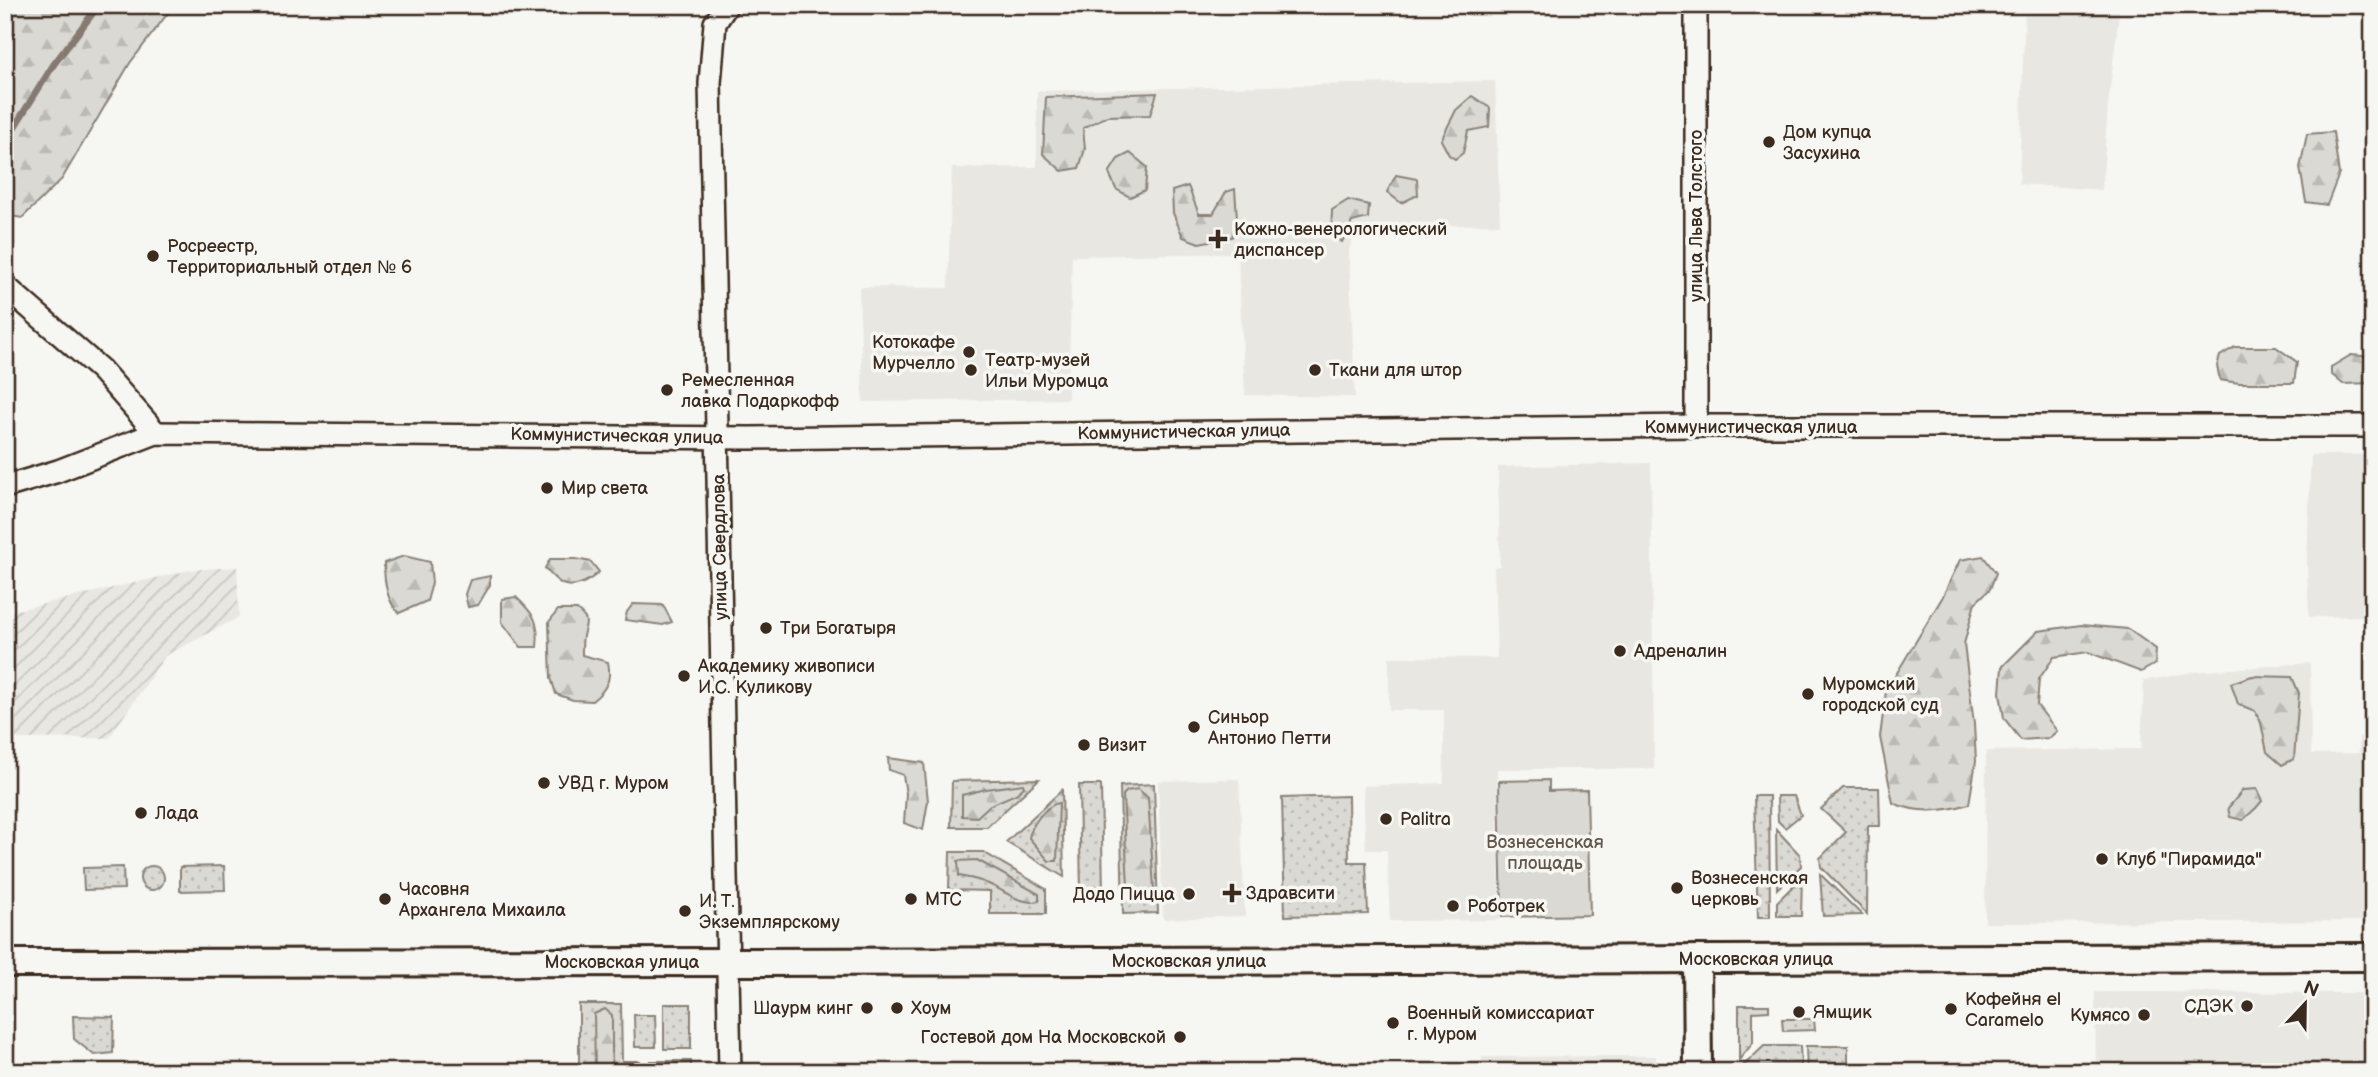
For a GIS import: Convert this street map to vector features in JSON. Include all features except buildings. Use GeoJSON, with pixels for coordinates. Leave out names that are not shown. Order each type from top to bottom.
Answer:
{"type":"FeatureCollection","features":[{"type":"Feature","properties":{"kind":"street","name":"улица Льва Толстого"},"geometry":{"type":"LineString","coordinates":[[1696,5],[1696,426]]}},
{"type":"Feature","properties":{"kind":"street","name":"улица Свердлова"},"geometry":{"type":"LineString","coordinates":[[721,14],[710,83],[730,1072]]}},
{"type":"Feature","properties":{"kind":"street"},"geometry":{"type":"LineString","coordinates":[[5,286],[101,370],[156,433]]}},
{"type":"Feature","properties":{"kind":"street","name":"Коммунистическая улица"},"geometry":{"type":"LineString","coordinates":[[5,487],[58,471],[156,433],[718,437],[1696,426],[2373,426]]}},
{"type":"Feature","properties":{"kind":"street","name":"Московская улица"},"geometry":{"type":"LineString","coordinates":[[5,962],[2373,957]]}},
{"type":"Feature","properties":{"kind":"street"},"geometry":{"type":"LineString","coordinates":[[1697,959],[1698,1072]]}},
{"type":"Feature","properties":{"kind":"shaded area"},"geometry":{"type":"Polygon","coordinates":[[[2025,5],[2120,5],[2108,104],[2102,190],[2019,184],[2025,5]]]}},
{"type":"Feature","properties":{"kind":"shaded area"},"geometry":{"type":"Polygon","coordinates":[[[1495,81],[1500,224],[1356,227],[1349,251],[1355,397],[1245,395],[1238,253],[1072,256],[1068,399],[863,402],[859,287],[948,288],[952,168],[1037,167],[1037,91],[1495,81]]]}},
{"type":"Feature","properties":{"kind":"shaded area"},"geometry":{"type":"Polygon","coordinates":[[[2311,455],[2373,455],[2373,616],[2309,617],[2307,562],[2311,455]]]}},
{"type":"Feature","properties":{"kind":"shaded area"},"geometry":{"type":"Polygon","coordinates":[[[1651,463],[1654,769],[1497,769],[1500,920],[1390,921],[1387,850],[1366,850],[1363,786],[1444,783],[1444,710],[1389,710],[1389,657],[1497,658],[1494,567],[1500,566],[1498,467],[1651,463]]]}},
{"type":"Feature","properties":{"kind":"shaded area"},"geometry":{"type":"Polygon","coordinates":[[[237,567],[239,617],[165,656],[109,738],[5,739],[5,613],[190,570],[237,567]]]}},
{"type":"Feature","properties":{"kind":"shaded area"},"geometry":{"type":"Polygon","coordinates":[[[2310,663],[2311,754],[2359,753],[2359,737],[2373,737],[2373,921],[1985,923],[1986,751],[2141,749],[2144,681],[2193,672],[2310,663]]]}},
{"type":"Feature","properties":{"kind":"shaded area"},"geometry":{"type":"Polygon","coordinates":[[[1239,779],[1245,916],[1163,919],[1158,781],[1239,779]]]}},
{"type":"Feature","properties":{"kind":"shaded area"},"geometry":{"type":"Polygon","coordinates":[[[2095,992],[2373,993],[2373,1072],[2096,1072],[2095,992]]]}},
{"type":"Feature","properties":{"kind":"shaded area"},"geometry":{"type":"Polygon","coordinates":[[[1656,1056],[1656,1072],[1482,1072],[1482,1057],[1656,1056]]]}},
{"type":"Feature","properties":{"kind":"green space"},"geometry":{"type":"Polygon","coordinates":[[[5,5],[174,5],[130,63],[62,179],[22,218],[5,215],[5,5]]]}},
{"type":"Feature","properties":{"kind":"green space"},"geometry":{"type":"Polygon","coordinates":[[[1157,93],[1150,115],[1107,116],[1083,128],[1085,149],[1079,168],[1062,171],[1043,154],[1046,97],[1157,93]]]}},
{"type":"Feature","properties":{"kind":"green space"},"geometry":{"type":"Polygon","coordinates":[[[1472,96],[1490,108],[1489,127],[1468,131],[1463,153],[1455,159],[1449,155],[1441,140],[1456,110],[1472,96]]]}},
{"type":"Feature","properties":{"kind":"green space"},"geometry":{"type":"Polygon","coordinates":[[[2333,132],[2339,174],[2327,205],[2306,202],[2300,168],[2307,134],[2333,132]]]}},
{"type":"Feature","properties":{"kind":"green space"},"geometry":{"type":"Polygon","coordinates":[[[1130,153],[1147,167],[1145,190],[1130,197],[1116,189],[1109,173],[1118,159],[1130,153]]]}},
{"type":"Feature","properties":{"kind":"green space"},"geometry":{"type":"Polygon","coordinates":[[[1396,175],[1417,179],[1418,195],[1401,203],[1387,192],[1396,175]]]}},
{"type":"Feature","properties":{"kind":"green space"},"geometry":{"type":"Polygon","coordinates":[[[1188,186],[1199,214],[1213,214],[1226,192],[1235,189],[1237,218],[1232,237],[1199,243],[1183,237],[1173,213],[1172,191],[1188,186]]]}},
{"type":"Feature","properties":{"kind":"green space"},"geometry":{"type":"Polygon","coordinates":[[[1348,200],[1369,205],[1368,218],[1352,222],[1342,242],[1333,233],[1332,210],[1348,200]]]}},
{"type":"Feature","properties":{"kind":"green space"},"geometry":{"type":"Polygon","coordinates":[[[2235,347],[2276,347],[2297,362],[2294,383],[2239,383],[2220,380],[2217,366],[2220,356],[2235,347]]]}},
{"type":"Feature","properties":{"kind":"green space"},"geometry":{"type":"Polygon","coordinates":[[[2351,355],[2373,357],[2373,383],[2343,384],[2331,374],[2331,367],[2351,355]]]}},
{"type":"Feature","properties":{"kind":"green space"},"geometry":{"type":"Polygon","coordinates":[[[404,556],[430,562],[432,583],[427,601],[399,613],[385,583],[384,563],[404,556]]]}},
{"type":"Feature","properties":{"kind":"green space"},"geometry":{"type":"Polygon","coordinates":[[[1983,556],[1996,573],[1990,589],[1975,603],[1964,644],[1976,761],[1969,804],[1931,811],[1902,807],[1893,803],[1880,737],[1886,691],[1942,598],[1960,560],[1983,556]]]}},
{"type":"Feature","properties":{"kind":"green space"},"geometry":{"type":"Polygon","coordinates":[[[550,559],[591,562],[599,572],[578,585],[562,584],[545,568],[550,559]]]}},
{"type":"Feature","properties":{"kind":"green space"},"geometry":{"type":"Polygon","coordinates":[[[490,576],[490,585],[478,605],[468,607],[465,594],[470,580],[490,576]]]}},
{"type":"Feature","properties":{"kind":"green space"},"geometry":{"type":"Polygon","coordinates":[[[516,597],[534,619],[538,631],[537,647],[521,647],[502,622],[502,599],[516,597]]]}},
{"type":"Feature","properties":{"kind":"green space"},"geometry":{"type":"Polygon","coordinates":[[[633,604],[663,605],[672,622],[663,625],[625,620],[633,604]]]}},
{"type":"Feature","properties":{"kind":"green space"},"geometry":{"type":"Polygon","coordinates":[[[558,610],[577,610],[584,617],[586,622],[582,655],[608,662],[607,684],[592,701],[573,700],[556,694],[551,678],[549,622],[558,610]]]}},
{"type":"Feature","properties":{"kind":"green space"},"geometry":{"type":"Polygon","coordinates":[[[2081,625],[2128,629],[2156,649],[2155,664],[2141,672],[2088,652],[2054,657],[2039,679],[2037,705],[2057,731],[2049,738],[2021,740],[2004,718],[2000,693],[2002,667],[2038,631],[2081,625]]]}},
{"type":"Feature","properties":{"kind":"green space"},"geometry":{"type":"Polygon","coordinates":[[[2252,676],[2292,677],[2299,693],[2294,759],[2282,765],[2267,752],[2261,723],[2255,711],[2238,704],[2231,683],[2252,676]]]}},
{"type":"Feature","properties":{"kind":"green space"},"geometry":{"type":"Polygon","coordinates":[[[888,758],[924,763],[928,801],[923,830],[904,823],[906,794],[903,775],[889,770],[888,758]]]}},
{"type":"Feature","properties":{"kind":"green space"},"geometry":{"type":"Polygon","coordinates":[[[1039,779],[987,827],[951,827],[952,781],[1039,779]]]}},
{"type":"Feature","properties":{"kind":"green space","name":"Вознесенская площадь"},"geometry":{"type":"Polygon","coordinates":[[[1549,780],[1549,791],[1587,790],[1590,915],[1502,917],[1499,781],[1549,780]]]}},
{"type":"Feature","properties":{"kind":"green space"},"geometry":{"type":"Polygon","coordinates":[[[1023,784],[1024,787],[1016,794],[990,805],[977,817],[962,816],[962,795],[1023,784]]]}},
{"type":"Feature","properties":{"kind":"green space"},"geometry":{"type":"Polygon","coordinates":[[[1154,784],[1158,913],[1123,914],[1120,786],[1154,784]]]}},
{"type":"Feature","properties":{"kind":"green space"},"geometry":{"type":"Polygon","coordinates":[[[1079,785],[1101,785],[1103,893],[1081,894],[1079,785]]]}},
{"type":"Feature","properties":{"kind":"green space"},"geometry":{"type":"Polygon","coordinates":[[[1843,788],[1879,788],[1880,826],[1868,826],[1867,914],[1821,867],[1820,858],[1846,832],[1821,809],[1843,788]]]}},
{"type":"Feature","properties":{"kind":"green space"},"geometry":{"type":"Polygon","coordinates":[[[1138,789],[1148,798],[1154,889],[1141,896],[1128,886],[1123,795],[1127,791],[1138,789]]]}},
{"type":"Feature","properties":{"kind":"green space"},"geometry":{"type":"Polygon","coordinates":[[[2257,789],[2262,801],[2256,808],[2243,820],[2230,817],[2228,808],[2243,790],[2257,789]]]}},
{"type":"Feature","properties":{"kind":"green space"},"geometry":{"type":"Polygon","coordinates":[[[1062,790],[1064,877],[1006,842],[1062,790]]]}},
{"type":"Feature","properties":{"kind":"green space"},"geometry":{"type":"Polygon","coordinates":[[[1348,796],[1349,862],[1366,862],[1368,914],[1285,916],[1282,798],[1348,796]]]}},
{"type":"Feature","properties":{"kind":"green space"},"geometry":{"type":"Polygon","coordinates":[[[1754,796],[1769,796],[1770,917],[1758,917],[1754,796]]]}},
{"type":"Feature","properties":{"kind":"green space"},"geometry":{"type":"Polygon","coordinates":[[[1777,796],[1794,796],[1801,815],[1785,828],[1778,821],[1777,796]]]}},
{"type":"Feature","properties":{"kind":"green space"},"geometry":{"type":"Polygon","coordinates":[[[1059,803],[1057,861],[1049,861],[1029,838],[1040,817],[1059,803]]]}},
{"type":"Feature","properties":{"kind":"green space"},"geometry":{"type":"Polygon","coordinates":[[[1776,829],[1800,855],[1801,866],[1777,889],[1776,829]]]}},
{"type":"Feature","properties":{"kind":"green space"},"geometry":{"type":"Polygon","coordinates":[[[950,852],[983,852],[1046,889],[1046,914],[990,914],[990,891],[949,890],[950,852]]]}},
{"type":"Feature","properties":{"kind":"green space"},"geometry":{"type":"Polygon","coordinates":[[[977,860],[1039,894],[1039,901],[1018,899],[983,882],[959,876],[958,861],[977,860]]]}},
{"type":"Feature","properties":{"kind":"green space"},"geometry":{"type":"Polygon","coordinates":[[[152,866],[161,869],[164,878],[161,887],[152,890],[143,887],[140,878],[143,869],[152,866]]]}},
{"type":"Feature","properties":{"kind":"green space"},"geometry":{"type":"Polygon","coordinates":[[[224,866],[225,890],[180,891],[180,867],[224,866]]]}},
{"type":"Feature","properties":{"kind":"green space"},"geometry":{"type":"Polygon","coordinates":[[[123,867],[124,889],[84,890],[83,868],[123,867]]]}},
{"type":"Feature","properties":{"kind":"green space"},"geometry":{"type":"Polygon","coordinates":[[[1820,874],[1862,915],[1823,916],[1820,874]]]}},
{"type":"Feature","properties":{"kind":"green space"},"geometry":{"type":"Polygon","coordinates":[[[1802,877],[1801,916],[1777,916],[1777,902],[1802,877]]]}},
{"type":"Feature","properties":{"kind":"green space"},"geometry":{"type":"Polygon","coordinates":[[[579,1004],[621,1004],[622,1061],[639,1061],[639,1072],[579,1072],[579,1004]]]}},
{"type":"Feature","properties":{"kind":"green space"},"geometry":{"type":"Polygon","coordinates":[[[664,1004],[691,1004],[691,1049],[664,1049],[664,1004]]]}},
{"type":"Feature","properties":{"kind":"green space"},"geometry":{"type":"Polygon","coordinates":[[[1739,1005],[1769,1005],[1769,1011],[1753,1012],[1753,1043],[1739,1060],[1739,1005]]]}},
{"type":"Feature","properties":{"kind":"green space"},"geometry":{"type":"Polygon","coordinates":[[[605,1009],[612,1015],[612,1072],[595,1072],[594,1014],[605,1009]]]}},
{"type":"Feature","properties":{"kind":"green space"},"geometry":{"type":"Polygon","coordinates":[[[634,1015],[655,1015],[656,1047],[635,1047],[634,1015]]]}},
{"type":"Feature","properties":{"kind":"green space"},"geometry":{"type":"Polygon","coordinates":[[[73,1016],[114,1017],[113,1053],[94,1055],[74,1039],[73,1016]]]}},
{"type":"Feature","properties":{"kind":"green space"},"geometry":{"type":"Polygon","coordinates":[[[1782,1019],[1814,1019],[1815,1030],[1783,1031],[1782,1019]]]}},
{"type":"Feature","properties":{"kind":"green space"},"geometry":{"type":"Polygon","coordinates":[[[1764,1046],[1800,1046],[1801,1066],[1742,1067],[1764,1046]]]}},
{"type":"Feature","properties":{"kind":"green space"},"geometry":{"type":"Polygon","coordinates":[[[1806,1046],[1848,1046],[1848,1065],[1827,1064],[1827,1072],[1807,1072],[1806,1046]]]}},
{"type":"Feature","properties":{"kind":"green space"},"geometry":{"type":"Polygon","coordinates":[[[650,1061],[691,1061],[691,1072],[650,1072],[650,1061]]]}},
{"type":"Feature","properties":{"kind":"waterway"},"geometry":{"type":"LineString","coordinates":[[5,142],[54,64],[99,5]]}},
{"type":"Feature","properties":{"kind":"place","name":"Дом купца Засухина"},"geometry":{"type":"Point","coordinates":[1769,142]}},
{"type":"Feature","properties":{"kind":"place","name":"Кожно-венерологический диспансер"},"geometry":{"type":"Point","coordinates":[1218,239]}},
{"type":"Feature","properties":{"kind":"place","name":"Росреестр, Территориальный отдел № 6"},"geometry":{"type":"Point","coordinates":[153,256]}},
{"type":"Feature","properties":{"kind":"place","name":"Котокафе Мурчелло"},"geometry":{"type":"Point","coordinates":[969,352]}},
{"type":"Feature","properties":{"kind":"place","name":"Театр-музей Ильи Муромца"},"geometry":{"type":"Point","coordinates":[971,370]}},
{"type":"Feature","properties":{"kind":"place","name":"Ткани для штор"},"geometry":{"type":"Point","coordinates":[1315,370]}},
{"type":"Feature","properties":{"kind":"place","name":"Ремесленная лавка Подаркофф"},"geometry":{"type":"Point","coordinates":[667,390]}},
{"type":"Feature","properties":{"kind":"place","name":"Мир света"},"geometry":{"type":"Point","coordinates":[547,488]}},
{"type":"Feature","properties":{"kind":"place","name":"Три Богатыря"},"geometry":{"type":"Point","coordinates":[766,628]}},
{"type":"Feature","properties":{"kind":"place","name":"Адреналин"},"geometry":{"type":"Point","coordinates":[1620,651]}},
{"type":"Feature","properties":{"kind":"place","name":"Академику живописи И.С. Куликову"},"geometry":{"type":"Point","coordinates":[684,676]}},
{"type":"Feature","properties":{"kind":"place","name":"Муромский городской суд"},"geometry":{"type":"Point","coordinates":[1808,694]}},
{"type":"Feature","properties":{"kind":"place","name":"Синьор Антонио Петти"},"geometry":{"type":"Point","coordinates":[1194,727]}},
{"type":"Feature","properties":{"kind":"place","name":"Визит"},"geometry":{"type":"Point","coordinates":[1084,745]}},
{"type":"Feature","properties":{"kind":"place","name":"УВД г. Муром"},"geometry":{"type":"Point","coordinates":[544,783]}},
{"type":"Feature","properties":{"kind":"place","name":"Лада"},"geometry":{"type":"Point","coordinates":[141,813]}},
{"type":"Feature","properties":{"kind":"place","name":"Palitra"},"geometry":{"type":"Point","coordinates":[1386,819]}},
{"type":"Feature","properties":{"kind":"place","name":"Клуб \"Пирамида\""},"geometry":{"type":"Point","coordinates":[2102,859]}},
{"type":"Feature","properties":{"kind":"place","name":"Вознесенская церковь"},"geometry":{"type":"Point","coordinates":[1677,888]}},
{"type":"Feature","properties":{"kind":"place","name":"Здравсити"},"geometry":{"type":"Point","coordinates":[1232,893]}},
{"type":"Feature","properties":{"kind":"place","name":"Додо Пицца"},"geometry":{"type":"Point","coordinates":[1189,894]}},
{"type":"Feature","properties":{"kind":"place","name":"Часовня Архангела Михаила"},"geometry":{"type":"Point","coordinates":[385,899]}},
{"type":"Feature","properties":{"kind":"place","name":"МТС"},"geometry":{"type":"Point","coordinates":[911,899]}},
{"type":"Feature","properties":{"kind":"place","name":"Роботрек"},"geometry":{"type":"Point","coordinates":[1453,906]}},
{"type":"Feature","properties":{"kind":"place","name":"И. Т. Экземплярскому"},"geometry":{"type":"Point","coordinates":[685,911]}},
{"type":"Feature","properties":{"kind":"place","name":"СДЭК"},"geometry":{"type":"Point","coordinates":[2247,1006]}},
{"type":"Feature","properties":{"kind":"place","name":"Шаурм кинг"},"geometry":{"type":"Point","coordinates":[867,1008]}},
{"type":"Feature","properties":{"kind":"place","name":"Хоум"},"geometry":{"type":"Point","coordinates":[897,1008]}},
{"type":"Feature","properties":{"kind":"place","name":"Кофейня el Caramelo"},"geometry":{"type":"Point","coordinates":[1951,1009]}},
{"type":"Feature","properties":{"kind":"place","name":"Ямщик"},"geometry":{"type":"Point","coordinates":[1799,1012]}},
{"type":"Feature","properties":{"kind":"place","name":"Кумясо"},"geometry":{"type":"Point","coordinates":[2144,1015]}},
{"type":"Feature","properties":{"kind":"place","name":"Военный комиссариат г. Муром"},"geometry":{"type":"Point","coordinates":[1393,1023]}},
{"type":"Feature","properties":{"kind":"place","name":"Гостевой дом На Московской"},"geometry":{"type":"Point","coordinates":[1180,1037]}}]}
